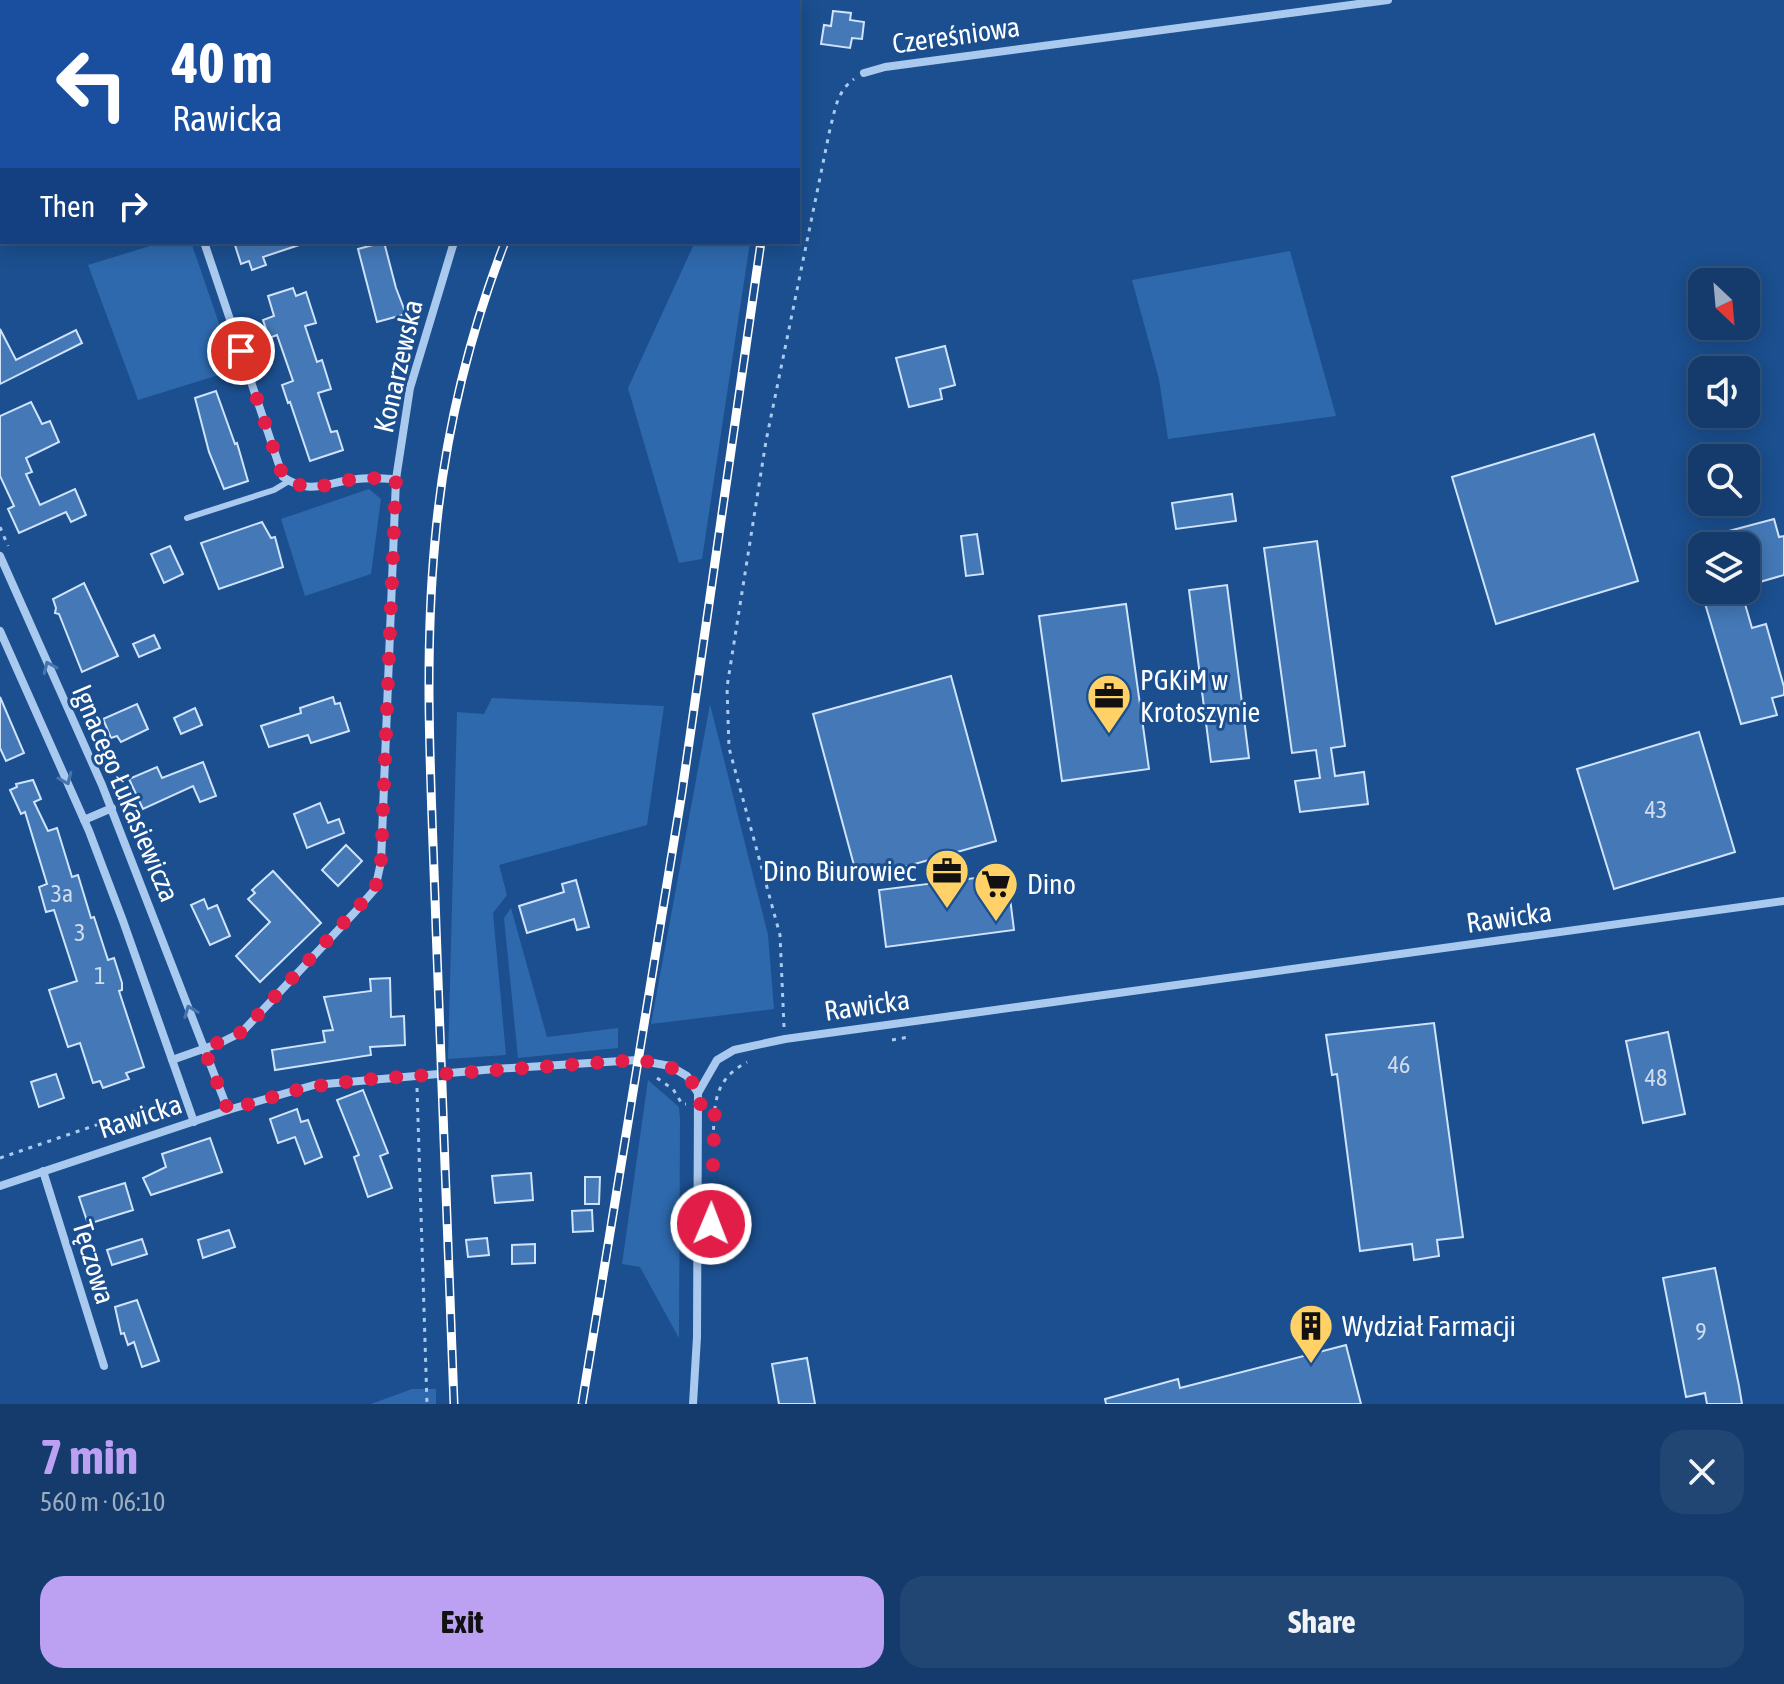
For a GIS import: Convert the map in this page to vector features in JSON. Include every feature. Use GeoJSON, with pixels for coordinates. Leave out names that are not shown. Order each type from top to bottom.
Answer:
{"type":"FeatureCollection","features":[{"type":"Feature","properties":{"kind":"street","name":"Czereśniowa"},"geometry":{"type":"LineString","coordinates":[[864,73],[885,67],[1388,0]]}},
{"type":"Feature","properties":{"kind":"street"},"geometry":{"type":"LineString","coordinates":[[205,244],[283,477],[296,486],[315,488],[357,479],[396,479]]}},
{"type":"Feature","properties":{"kind":"street","name":"Konarzewska"},"geometry":{"type":"LineString","coordinates":[[204,1049],[242,1032],[375,889],[381,862],[396,479],[410,388],[453,244]]}},
{"type":"Feature","properties":{"kind":"street","name":"Ignacego Łukasiewicza"},"geometry":{"type":"LineString","coordinates":[[0,556],[112,808],[228,1110]]}},
{"type":"Feature","properties":{"kind":"street","name":"Ignacego Łukasiewicza"},"geometry":{"type":"LineString","coordinates":[[0,631],[84,820],[194,1122]]}},
{"type":"Feature","properties":{"kind":"street"},"geometry":{"type":"LineString","coordinates":[[84,820],[112,808]]}},
{"type":"Feature","properties":{"kind":"street","name":"Rawicka"},"geometry":{"type":"LineString","coordinates":[[0,1186],[228,1110],[304,1088],[344,1081],[637,1060],[670,1066],[687,1076],[698,1093],[717,1060],[734,1050],[785,1039],[1784,901]]}},
{"type":"Feature","properties":{"kind":"street"},"geometry":{"type":"LineString","coordinates":[[172,1060],[204,1049]]}},
{"type":"Feature","properties":{"kind":"street"},"geometry":{"type":"LineString","coordinates":[[693,1404],[697,1337],[698,1093]]}},
{"type":"Feature","properties":{"kind":"street","name":"Tęczowa"},"geometry":{"type":"LineString","coordinates":[[43,1171],[104,1366]]}},
{"type":"Feature","properties":{"kind":"lane"},"geometry":{"type":"LineString","coordinates":[[187,518],[274,490],[289,481]]}},
{"type":"Feature","properties":{"kind":"path"},"geometry":{"type":"LineString","coordinates":[[785,1039],[780,935],[729,748],[727,687],[766,441],[830,129],[838,97],[845,85],[864,73]]}},
{"type":"Feature","properties":{"kind":"path"},"geometry":{"type":"LineString","coordinates":[[882,1041],[912,1037]]}},
{"type":"Feature","properties":{"kind":"path"},"geometry":{"type":"LineString","coordinates":[[713,1142],[715,1104],[724,1078],[749,1061]]}},
{"type":"Feature","properties":{"kind":"path"},"geometry":{"type":"LineString","coordinates":[[653,1077],[673,1089],[682,1104],[715,1104]]}},
{"type":"Feature","properties":{"kind":"path"},"geometry":{"type":"LineString","coordinates":[[417,1085],[427,1404]]}},
{"type":"Feature","properties":{"kind":"path"},"geometry":{"type":"LineString","coordinates":[[0,1158],[107,1124],[184,1095]]}},
{"type":"Feature","properties":{"kind":"shaded area"},"geometry":{"type":"Polygon","coordinates":[[[156,244],[192,244],[235,370],[138,400],[88,265],[156,244]]]}},
{"type":"Feature","properties":{"kind":"shaded area"},"geometry":{"type":"Polygon","coordinates":[[[694,244],[750,244],[702,559],[679,563],[628,388],[694,244]]]}},
{"type":"Feature","properties":{"kind":"shaded area"},"geometry":{"type":"Polygon","coordinates":[[[1290,251],[1336,416],[1168,439],[1159,379],[1132,280],[1290,251]]]}},
{"type":"Feature","properties":{"kind":"shaded area"},"geometry":{"type":"Polygon","coordinates":[[[369,489],[381,499],[371,574],[305,596],[281,519],[369,489]]]}},
{"type":"Feature","properties":{"kind":"shaded area"},"geometry":{"type":"Polygon","coordinates":[[[492,698],[664,706],[647,825],[499,865],[507,895],[493,913],[506,1055],[448,1059],[457,712],[484,714],[492,698]]]}},
{"type":"Feature","properties":{"kind":"shaded area"},"geometry":{"type":"Polygon","coordinates":[[[710,704],[768,935],[774,1009],[651,1024],[710,704]]]}},
{"type":"Feature","properties":{"kind":"shaded area"},"geometry":{"type":"Polygon","coordinates":[[[511,908],[547,1037],[618,1028],[618,1048],[518,1058],[504,918],[511,908]]]}},
{"type":"Feature","properties":{"kind":"shaded area"},"geometry":{"type":"Polygon","coordinates":[[[648,1080],[679,1107],[679,1338],[640,1267],[622,1264],[648,1080]]]}},
{"type":"Feature","properties":{"kind":"shaded area"},"geometry":{"type":"Polygon","coordinates":[[[412,1389],[436,1389],[436,1404],[371,1404],[412,1389]]]}},
{"type":"Feature","properties":{"kind":"building"},"geometry":{"type":"Polygon","coordinates":[[[833,11],[851,13],[850,20],[864,22],[862,39],[852,38],[850,48],[821,44],[824,25],[831,26],[833,11]]]}},
{"type":"Feature","properties":{"kind":"building"},"geometry":{"type":"Polygon","coordinates":[[[235,244],[299,244],[263,257],[266,265],[252,270],[249,261],[241,264],[235,244]]]}},
{"type":"Feature","properties":{"kind":"building"},"geometry":{"type":"Polygon","coordinates":[[[385,244],[406,314],[377,322],[358,249],[385,244]]]}},
{"type":"Feature","properties":{"kind":"building"},"geometry":{"type":"Polygon","coordinates":[[[293,288],[296,296],[306,292],[316,323],[305,326],[317,362],[322,360],[331,389],[318,393],[331,432],[337,431],[343,450],[310,461],[282,385],[293,381],[277,335],[269,338],[263,320],[274,316],[268,296],[293,288]]]}},
{"type":"Feature","properties":{"kind":"building"},"geometry":{"type":"Polygon","coordinates":[[[0,329],[16,360],[76,330],[82,343],[0,384],[0,329]]]}},
{"type":"Feature","properties":{"kind":"building"},"geometry":{"type":"Polygon","coordinates":[[[945,346],[955,385],[940,389],[942,399],[909,407],[896,358],[945,346]]]}},
{"type":"Feature","properties":{"kind":"building"},"geometry":{"type":"Polygon","coordinates":[[[216,391],[248,481],[224,489],[209,452],[195,398],[216,391]]]}},
{"type":"Feature","properties":{"kind":"building"},"geometry":{"type":"Polygon","coordinates":[[[31,402],[42,424],[50,421],[59,442],[26,458],[32,472],[26,474],[40,505],[75,489],[86,515],[71,522],[66,512],[19,533],[8,509],[14,506],[0,476],[0,416],[31,402]]]}},
{"type":"Feature","properties":{"kind":"building"},"geometry":{"type":"Polygon","coordinates":[[[1594,434],[1638,581],[1496,624],[1452,477],[1594,434]]]}},
{"type":"Feature","properties":{"kind":"building"},"geometry":{"type":"Polygon","coordinates":[[[1232,494],[1236,521],[1176,529],[1172,503],[1232,494]]]}},
{"type":"Feature","properties":{"kind":"building"},"geometry":{"type":"Polygon","coordinates":[[[1774,519],[1779,537],[1784,536],[1784,575],[1760,582],[1760,532],[1725,532],[1774,519]]]}},
{"type":"Feature","properties":{"kind":"building"},"geometry":{"type":"Polygon","coordinates":[[[262,522],[271,538],[275,537],[283,567],[219,589],[201,543],[262,522]]]}},
{"type":"Feature","properties":{"kind":"building"},"geometry":{"type":"Polygon","coordinates":[[[977,534],[983,574],[966,576],[961,536],[977,534]]]}},
{"type":"Feature","properties":{"kind":"building"},"geometry":{"type":"Polygon","coordinates":[[[1317,541],[1345,746],[1331,748],[1335,776],[1364,772],[1368,804],[1300,812],[1295,781],[1320,778],[1316,750],[1292,753],[1264,548],[1317,541]]]}},
{"type":"Feature","properties":{"kind":"building"},"geometry":{"type":"Polygon","coordinates":[[[170,546],[183,574],[164,583],[151,554],[170,546]]]}},
{"type":"Feature","properties":{"kind":"building"},"geometry":{"type":"Polygon","coordinates":[[[84,583],[118,656],[82,672],[59,614],[55,613],[53,599],[84,583]]]}},
{"type":"Feature","properties":{"kind":"building"},"geometry":{"type":"Polygon","coordinates":[[[1227,585],[1249,758],[1211,762],[1189,590],[1227,585]]]}},
{"type":"Feature","properties":{"kind":"building"},"geometry":{"type":"Polygon","coordinates":[[[1126,604],[1149,769],[1062,781],[1039,616],[1126,604]]]}},
{"type":"Feature","properties":{"kind":"building"},"geometry":{"type":"Polygon","coordinates":[[[1705,604],[1745,604],[1752,628],[1766,624],[1784,695],[1772,698],[1777,715],[1741,724],[1705,604]]]}},
{"type":"Feature","properties":{"kind":"building"},"geometry":{"type":"Polygon","coordinates":[[[154,635],[160,648],[139,657],[133,644],[154,635]]]}},
{"type":"Feature","properties":{"kind":"building"},"geometry":{"type":"Polygon","coordinates":[[[951,676],[996,841],[858,880],[813,714],[951,676]]]}},
{"type":"Feature","properties":{"kind":"building"},"geometry":{"type":"Polygon","coordinates":[[[0,697],[24,753],[6,761],[0,748],[0,697]]]}},
{"type":"Feature","properties":{"kind":"building"},"geometry":{"type":"Polygon","coordinates":[[[333,697],[335,704],[340,703],[349,731],[311,743],[308,735],[269,747],[261,726],[301,713],[300,708],[333,697]]]}},
{"type":"Feature","properties":{"kind":"building"},"geometry":{"type":"Polygon","coordinates":[[[137,704],[148,729],[121,742],[117,736],[111,738],[103,719],[137,704]]]}},
{"type":"Feature","properties":{"kind":"building"},"geometry":{"type":"Polygon","coordinates":[[[195,708],[202,725],[181,734],[174,718],[195,708]]]}},
{"type":"Feature","properties":{"kind":"building"},"geometry":{"type":"Polygon","coordinates":[[[1699,732],[1735,852],[1614,889],[1577,769],[1699,732]]]}},
{"type":"Feature","properties":{"kind":"building"},"geometry":{"type":"Polygon","coordinates":[[[203,762],[216,796],[200,802],[193,786],[143,809],[129,779],[157,767],[162,778],[203,762]]]}},
{"type":"Feature","properties":{"kind":"building"},"geometry":{"type":"Polygon","coordinates":[[[33,780],[41,799],[34,802],[48,831],[57,828],[72,877],[78,875],[108,960],[114,958],[122,983],[122,990],[119,991],[144,1067],[126,1073],[129,1079],[103,1088],[100,1081],[93,1083],[80,1043],[68,1047],[49,990],[77,981],[54,910],[46,912],[39,887],[47,884],[25,812],[21,814],[10,790],[17,787],[16,784],[33,780]]]}},
{"type":"Feature","properties":{"kind":"building"},"geometry":{"type":"Polygon","coordinates":[[[320,803],[328,823],[339,819],[344,833],[307,848],[294,814],[320,803]]]}},
{"type":"Feature","properties":{"kind":"building"},"geometry":{"type":"Polygon","coordinates":[[[346,845],[362,861],[338,886],[322,870],[346,845]]]}},
{"type":"Feature","properties":{"kind":"building"},"geometry":{"type":"Polygon","coordinates":[[[273,871],[321,923],[260,982],[236,956],[270,922],[248,899],[255,893],[252,890],[273,871]]]}},
{"type":"Feature","properties":{"kind":"building","name":"Dino Biurowiec"},"geometry":{"type":"Polygon","coordinates":[[[1007,874],[1014,930],[886,947],[879,890],[1007,874]]]}},
{"type":"Feature","properties":{"kind":"building"},"geometry":{"type":"Polygon","coordinates":[[[576,880],[589,927],[577,930],[574,919],[527,933],[519,906],[564,892],[562,884],[576,880]]]}},
{"type":"Feature","properties":{"kind":"building"},"geometry":{"type":"Polygon","coordinates":[[[204,899],[208,909],[217,905],[230,936],[210,945],[191,905],[204,899]]]}},
{"type":"Feature","properties":{"kind":"building"},"geometry":{"type":"Polygon","coordinates":[[[390,978],[391,1017],[404,1016],[405,1045],[370,1047],[371,1055],[275,1070],[272,1050],[325,1042],[323,1031],[333,1030],[324,997],[371,991],[370,979],[390,978]]]}},
{"type":"Feature","properties":{"kind":"building"},"geometry":{"type":"Polygon","coordinates":[[[1434,1023],[1463,1237],[1437,1240],[1439,1256],[1414,1260],[1412,1244],[1360,1251],[1337,1074],[1332,1075],[1326,1035],[1434,1023]]]}},
{"type":"Feature","properties":{"kind":"building"},"geometry":{"type":"Polygon","coordinates":[[[1668,1032],[1685,1114],[1643,1123],[1626,1041],[1668,1032]]]}},
{"type":"Feature","properties":{"kind":"building"},"geometry":{"type":"Polygon","coordinates":[[[56,1074],[64,1098],[39,1107],[31,1082],[56,1074]]]}},
{"type":"Feature","properties":{"kind":"building"},"geometry":{"type":"Polygon","coordinates":[[[363,1090],[388,1153],[380,1156],[392,1188],[368,1197],[354,1157],[359,1155],[337,1100],[363,1090]]]}},
{"type":"Feature","properties":{"kind":"building"},"geometry":{"type":"Polygon","coordinates":[[[297,1109],[301,1122],[308,1120],[322,1157],[305,1164],[295,1137],[278,1143],[270,1119],[297,1109]]]}},
{"type":"Feature","properties":{"kind":"building"},"geometry":{"type":"Polygon","coordinates":[[[210,1138],[222,1172],[151,1195],[143,1178],[166,1167],[162,1154],[210,1138]]]}},
{"type":"Feature","properties":{"kind":"building"},"geometry":{"type":"Polygon","coordinates":[[[531,1173],[533,1200],[495,1203],[492,1176],[531,1173]]]}},
{"type":"Feature","properties":{"kind":"building"},"geometry":{"type":"Polygon","coordinates":[[[585,1177],[600,1177],[599,1204],[585,1204],[585,1177]]]}},
{"type":"Feature","properties":{"kind":"building"},"geometry":{"type":"Polygon","coordinates":[[[125,1183],[133,1210],[88,1224],[79,1197],[125,1183]]]}},
{"type":"Feature","properties":{"kind":"building"},"geometry":{"type":"Polygon","coordinates":[[[592,1210],[593,1231],[573,1232],[572,1211],[592,1210]]]}},
{"type":"Feature","properties":{"kind":"building"},"geometry":{"type":"Polygon","coordinates":[[[229,1230],[235,1247],[203,1258],[198,1240],[229,1230]]]}},
{"type":"Feature","properties":{"kind":"building"},"geometry":{"type":"Polygon","coordinates":[[[487,1238],[489,1255],[468,1257],[466,1240],[487,1238]]]}},
{"type":"Feature","properties":{"kind":"building"},"geometry":{"type":"Polygon","coordinates":[[[142,1239],[147,1254],[112,1265],[107,1250],[142,1239]]]}},
{"type":"Feature","properties":{"kind":"building"},"geometry":{"type":"Polygon","coordinates":[[[535,1244],[535,1263],[512,1264],[512,1245],[535,1244]]]}},
{"type":"Feature","properties":{"kind":"building"},"geometry":{"type":"Polygon","coordinates":[[[1715,1268],[1742,1404],[1707,1404],[1705,1393],[1686,1397],[1663,1278],[1715,1268]]]}},
{"type":"Feature","properties":{"kind":"building"},"geometry":{"type":"Polygon","coordinates":[[[137,1300],[159,1361],[142,1367],[134,1342],[128,1345],[124,1333],[121,1334],[115,1307],[137,1300]]]}},
{"type":"Feature","properties":{"kind":"building","name":"Wydział Farmacji"},"geometry":{"type":"Polygon","coordinates":[[[1346,1345],[1361,1404],[1106,1404],[1105,1399],[1178,1379],[1180,1388],[1346,1345]]]}},
{"type":"Feature","properties":{"kind":"building"},"geometry":{"type":"Polygon","coordinates":[[[807,1358],[815,1404],[779,1404],[772,1364],[807,1358]]]}},
{"type":"Feature","properties":{"kind":"railway"},"geometry":{"type":"LineString","coordinates":[[454,1404],[431,782],[431,589],[439,503],[451,426],[469,352],[504,244]]}},
{"type":"Feature","properties":{"kind":"railway"},"geometry":{"type":"LineString","coordinates":[[582,1404],[682,792],[761,244]]}},
{"type":"Feature","properties":{"kind":"place","name":"PGKiM w Krotoszynie"},"geometry":{"type":"Point","coordinates":[1109,735]}},
{"type":"Feature","properties":{"kind":"place","name":"Dino Biurowiec"},"geometry":{"type":"Point","coordinates":[947,910]}},
{"type":"Feature","properties":{"kind":"place","name":"Dino"},"geometry":{"type":"Point","coordinates":[996,923]}},
{"type":"Feature","properties":{"kind":"place","name":"Wydział Farmacji"},"geometry":{"type":"Point","coordinates":[1311,1365]}},
{"type":"Feature","properties":{"kind":"route"},"geometry":{"type":"LineString","coordinates":[[241,351],[283,477],[296,486],[315,488],[357,479],[396,479],[381,862],[375,889],[242,1032],[204,1049],[228,1110],[314,1085],[359,1080],[637,1060],[670,1066],[687,1076],[698,1093],[698,1104],[715,1104],[711,1224]]}}]}
